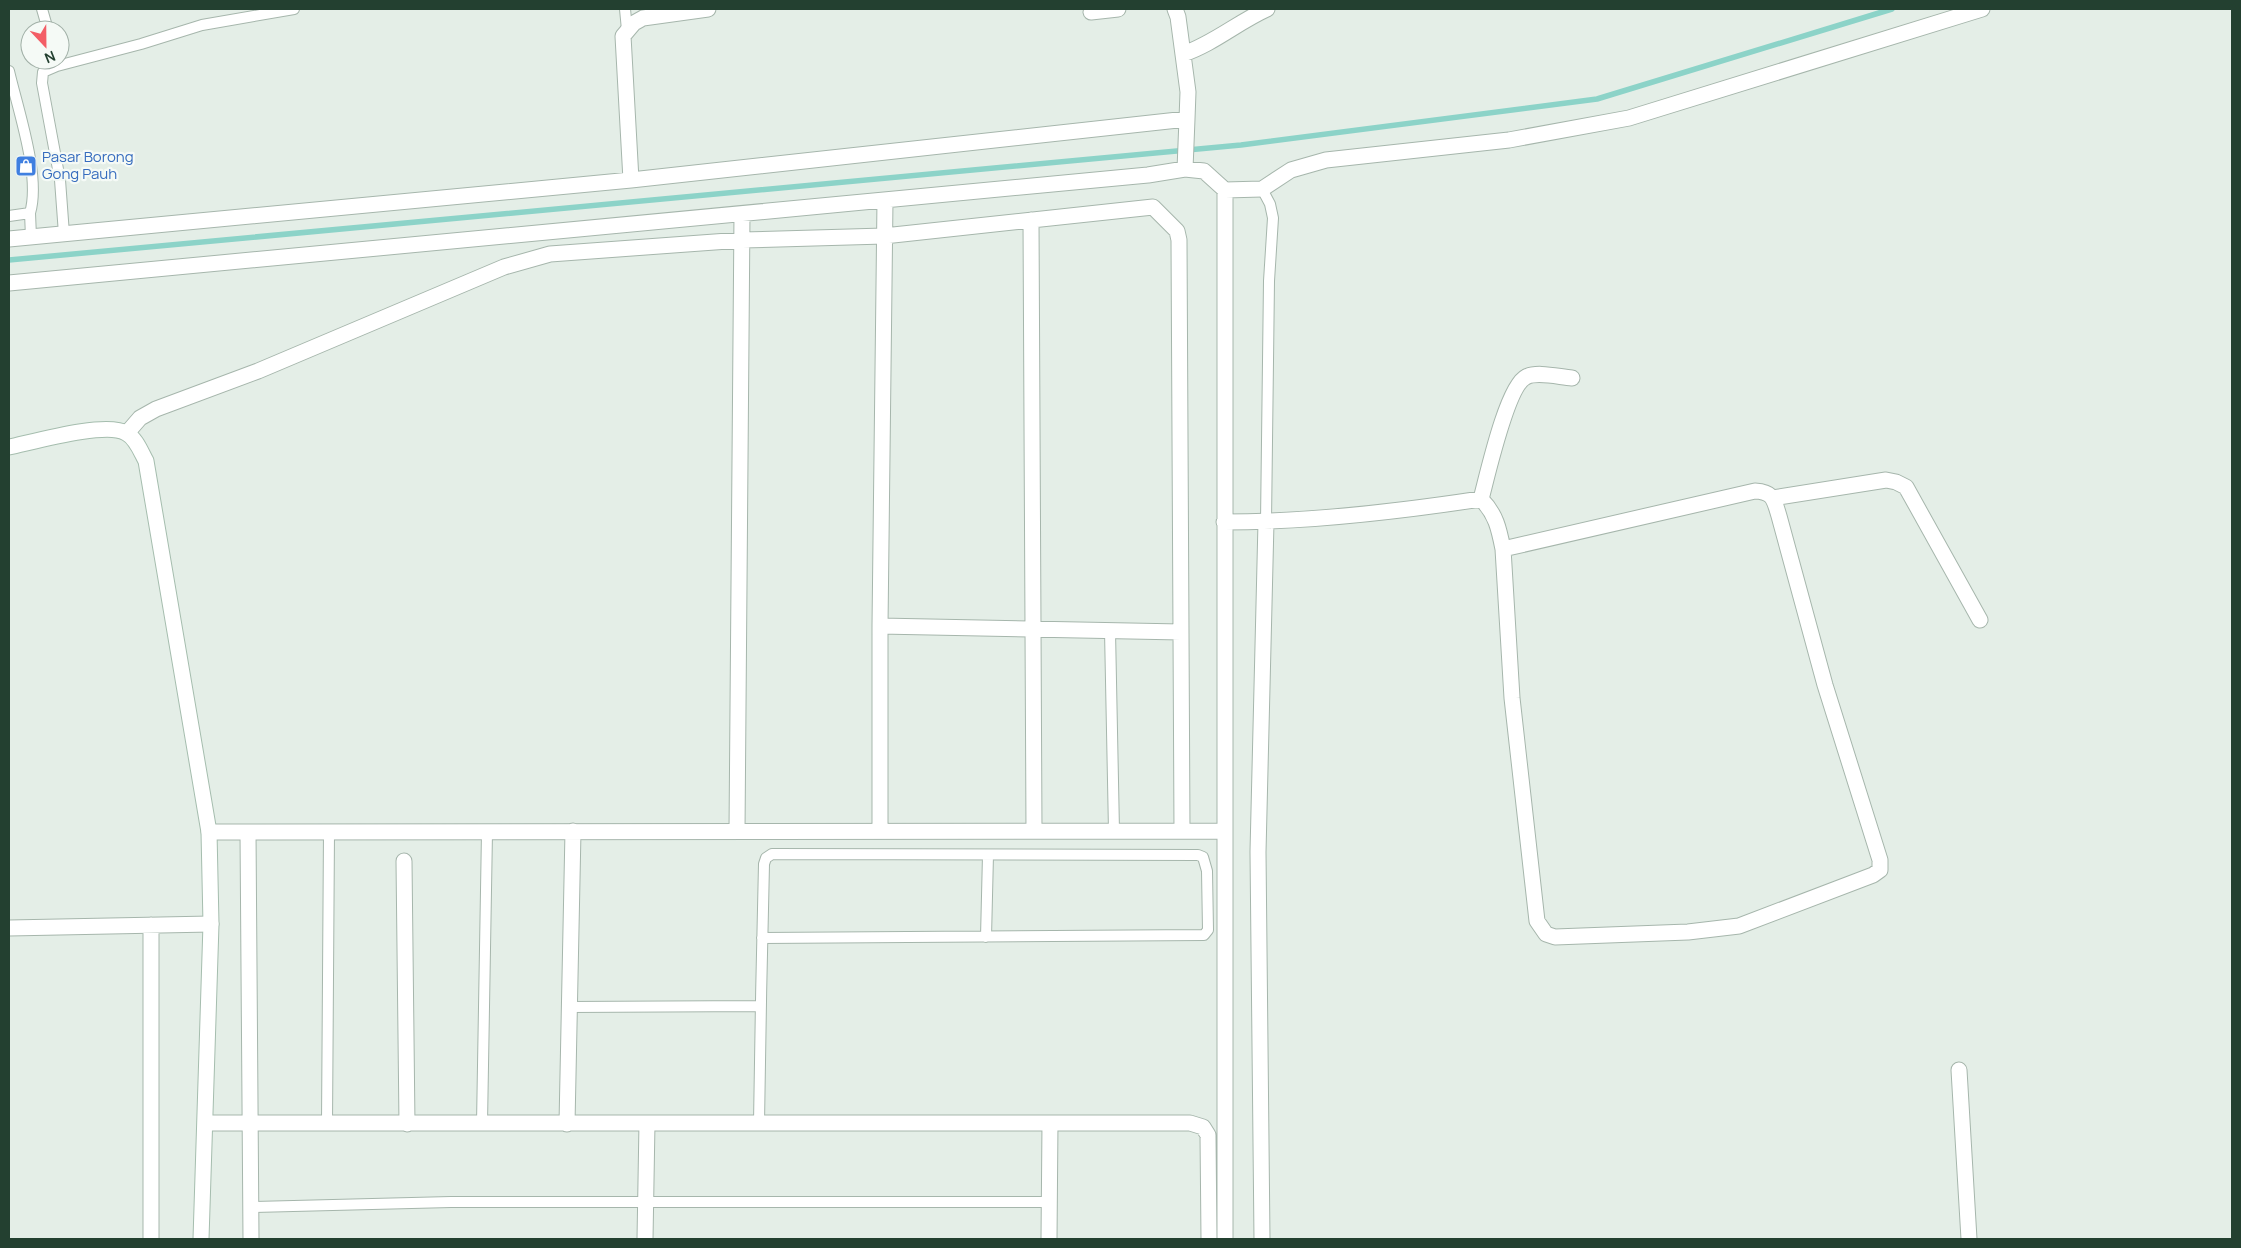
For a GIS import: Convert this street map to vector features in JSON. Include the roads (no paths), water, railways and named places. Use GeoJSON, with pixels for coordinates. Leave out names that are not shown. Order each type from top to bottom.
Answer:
{"type":"FeatureCollection","features":[{"type":"Feature","properties":{"kind":"street"},"geometry":{"type":"LineString","coordinates":[[631,180],[623,43],[627,30],[643,18],[708,9]]}},
{"type":"Feature","properties":{"kind":"street"},"geometry":{"type":"LineString","coordinates":[[1091,12],[1118,9]]}},
{"type":"Feature","properties":{"kind":"street"},"geometry":{"type":"LineString","coordinates":[[1175,9],[1178,17],[1188,92],[1185,163]]}},
{"type":"Feature","properties":{"kind":"street"},"geometry":{"type":"LineString","coordinates":[[1183,54],[1196,50],[1267,9]]}},
{"type":"Feature","properties":{"kind":"street"},"geometry":{"type":"LineString","coordinates":[[9,283],[1148,175],[1185,163],[1204,171],[1225,190],[1262,189],[1291,170],[1326,160],[1509,140],[1629,118],[1982,9]]}},
{"type":"Feature","properties":{"kind":"street"},"geometry":{"type":"LineString","coordinates":[[9,238],[631,180],[1188,119]]}},
{"type":"Feature","properties":{"kind":"street"},"geometry":{"type":"LineString","coordinates":[[1225,190],[1225,1239]]}},
{"type":"Feature","properties":{"kind":"street"},"geometry":{"type":"LineString","coordinates":[[880,831],[880,626],[885,200]]}},
{"type":"Feature","properties":{"kind":"street"},"geometry":{"type":"LineString","coordinates":[[127,433],[140,418],[156,409],[258,371],[504,267],[550,254],[742,240],[884,236],[1153,207],[1177,231],[1179,240],[1182,831]]}},
{"type":"Feature","properties":{"kind":"street"},"geometry":{"type":"LineString","coordinates":[[737,831],[742,214]]}},
{"type":"Feature","properties":{"kind":"street"},"geometry":{"type":"LineString","coordinates":[[1030,220],[1034,831]]}},
{"type":"Feature","properties":{"kind":"street"},"geometry":{"type":"LineString","coordinates":[[1481,500],[1506,413],[1521,380],[1531,375],[1572,378]]}},
{"type":"Feature","properties":{"kind":"street"},"geometry":{"type":"LineString","coordinates":[[9,447],[97,429],[112,428],[127,433],[138,446],[146,461],[209,832],[211,924],[201,1239]]}},
{"type":"Feature","properties":{"kind":"street"},"geometry":{"type":"LineString","coordinates":[[1773,498],[1886,480],[1906,487],[1980,620]]}},
{"type":"Feature","properties":{"kind":"street"},"geometry":{"type":"LineString","coordinates":[[1481,500],[1494,515],[1499,528],[1503,549],[1512,698],[1537,921],[1546,934],[1555,937],[1688,932],[1739,926],[1873,875],[1880,870],[1880,860],[1828,694],[1773,498],[1769,493],[1754,492],[1503,549]]}},
{"type":"Feature","properties":{"kind":"street"},"geometry":{"type":"LineString","coordinates":[[1224,522],[1266,522],[1376,513],[1481,500]]}},
{"type":"Feature","properties":{"kind":"street"},"geometry":{"type":"LineString","coordinates":[[1262,1239],[1258,852],[1266,522]]}},
{"type":"Feature","properties":{"kind":"street"},"geometry":{"type":"LineString","coordinates":[[880,626],[1181,632]]}},
{"type":"Feature","properties":{"kind":"street"},"geometry":{"type":"LineString","coordinates":[[567,1124],[574,831]]}},
{"type":"Feature","properties":{"kind":"street"},"geometry":{"type":"LineString","coordinates":[[209,832],[1224,831]]}},
{"type":"Feature","properties":{"kind":"street"},"geometry":{"type":"LineString","coordinates":[[248,832],[251,1239]]}},
{"type":"Feature","properties":{"kind":"street"},"geometry":{"type":"LineString","coordinates":[[404,861],[407,1124]]}},
{"type":"Feature","properties":{"kind":"street"},"geometry":{"type":"LineString","coordinates":[[9,928],[211,924]]}},
{"type":"Feature","properties":{"kind":"street"},"geometry":{"type":"LineString","coordinates":[[151,925],[151,1239]]}},
{"type":"Feature","properties":{"kind":"street"},"geometry":{"type":"LineString","coordinates":[[1959,1070],[1969,1239]]}},
{"type":"Feature","properties":{"kind":"street"},"geometry":{"type":"LineString","coordinates":[[206,1123],[1190,1123],[1203,1127],[1208,1134],[1209,1239]]}},
{"type":"Feature","properties":{"kind":"street"},"geometry":{"type":"LineString","coordinates":[[645,1239],[647,1123]]}},
{"type":"Feature","properties":{"kind":"street"},"geometry":{"type":"LineString","coordinates":[[1049,1239],[1050,1123]]}},
{"type":"Feature","properties":{"kind":"street"},"geometry":{"type":"LineString","coordinates":[[1208,1163],[1225,1163]]}},
{"type":"Feature","properties":{"kind":"lane"},"geometry":{"type":"LineString","coordinates":[[70,60],[141,44],[202,25],[294,9]]}},
{"type":"Feature","properties":{"kind":"lane"},"geometry":{"type":"LineString","coordinates":[[625,9],[627,30]]}},
{"type":"Feature","properties":{"kind":"lane"},"geometry":{"type":"LineString","coordinates":[[46,70],[43,72],[42,83],[60,180],[64,234]]}},
{"type":"Feature","properties":{"kind":"lane"},"geometry":{"type":"LineString","coordinates":[[9,71],[29,156],[34,200],[30,213],[31,237]]}},
{"type":"Feature","properties":{"kind":"lane"},"geometry":{"type":"LineString","coordinates":[[1262,189],[1270,204],[1273,218],[1269,281],[1266,522]]}},
{"type":"Feature","properties":{"kind":"lane"},"geometry":{"type":"LineString","coordinates":[[9,216],[30,213]]}},
{"type":"Feature","properties":{"kind":"lane"},"geometry":{"type":"LineString","coordinates":[[1110,631],[1114,831]]}},
{"type":"Feature","properties":{"kind":"lane"},"geometry":{"type":"LineString","coordinates":[[327,1124],[329,832]]}},
{"type":"Feature","properties":{"kind":"lane"},"geometry":{"type":"LineString","coordinates":[[482,1124],[487,832]]}},
{"type":"Feature","properties":{"kind":"lane"},"geometry":{"type":"LineString","coordinates":[[759,1123],[762,938],[764,864],[766,858],[772,854],[1198,855],[1203,857],[1207,871],[1208,930],[1204,935],[762,938]]}},
{"type":"Feature","properties":{"kind":"lane"},"geometry":{"type":"LineString","coordinates":[[986,936],[988,855]]}},
{"type":"Feature","properties":{"kind":"lane"},"geometry":{"type":"LineString","coordinates":[[570,1007],[761,1006]]}},
{"type":"Feature","properties":{"kind":"lane"},"geometry":{"type":"LineString","coordinates":[[251,1207],[451,1202],[1049,1202]]}},
{"type":"Feature","properties":{"kind":"waterway"},"geometry":{"type":"LineString","coordinates":[[9,260],[1241,145],[1597,99],[1892,9]]}},
{"type":"Feature","properties":{"kind":"place","name":"Pasar Borong Gong Pauh"},"geometry":{"type":"Point","coordinates":[26,166]}}]}
